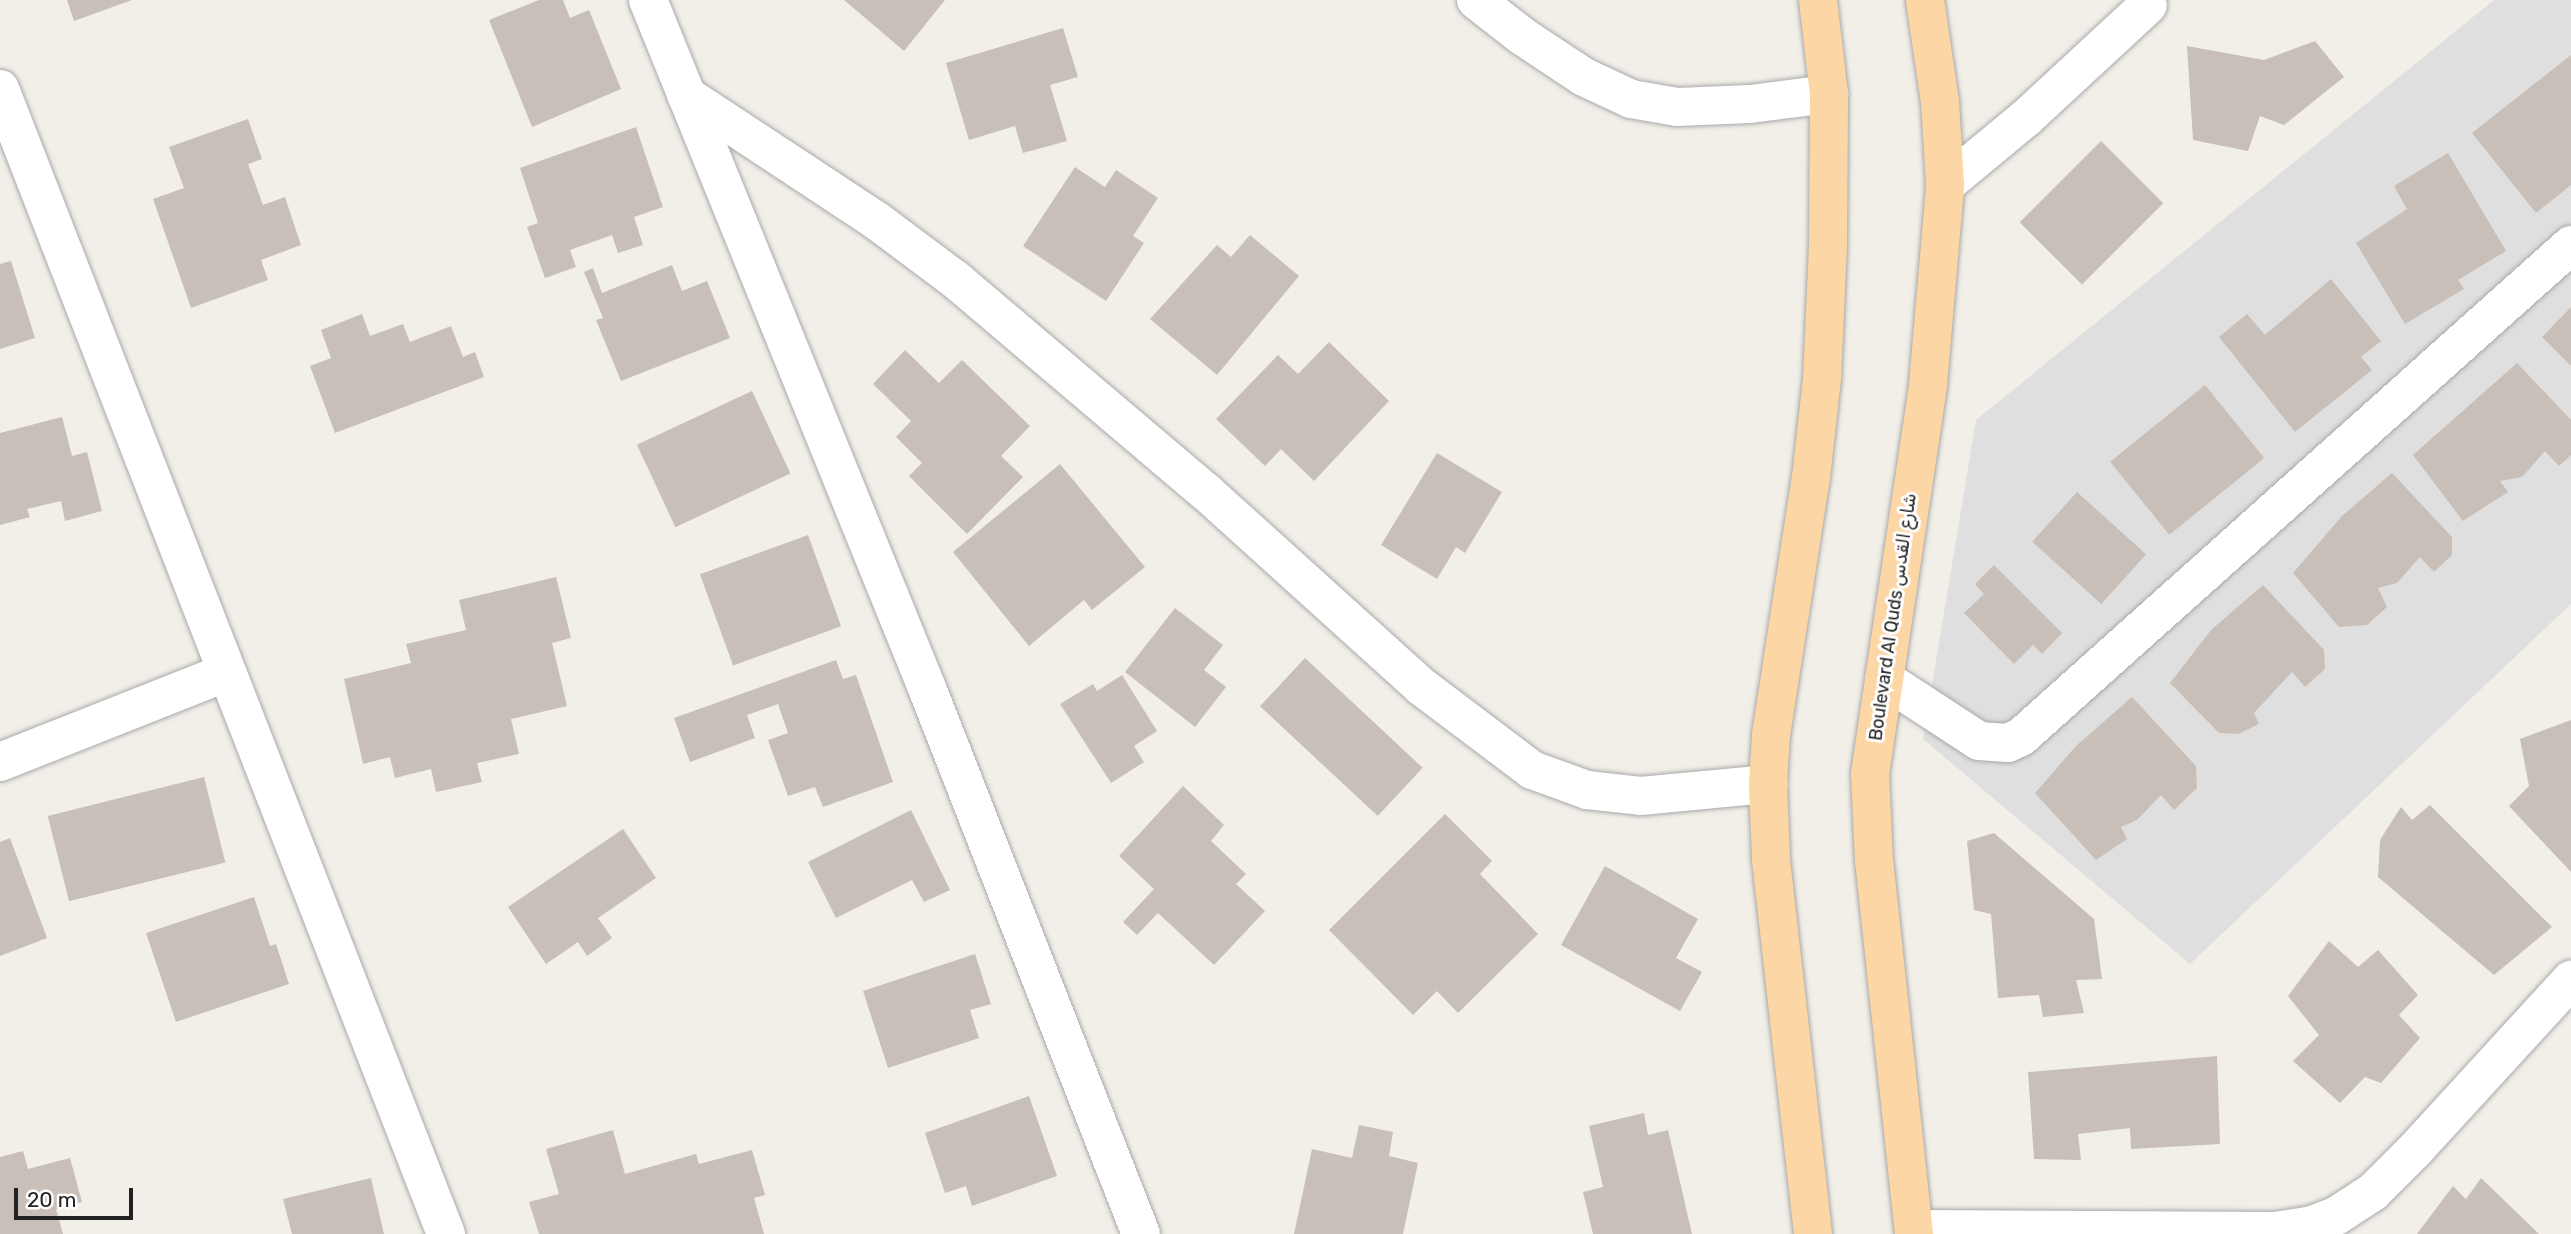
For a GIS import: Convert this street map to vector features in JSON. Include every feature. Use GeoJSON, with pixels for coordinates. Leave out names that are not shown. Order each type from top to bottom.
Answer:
{"type":"FeatureCollection","features":[{"type":"Feature","properties":{"kind":"main road"},"geometry":{"type":"LineString","coordinates":[[1813,1234],[1771,856],[1768,784],[1771,735],[1811,478],[1822,378],[1828,245],[1829,93],[1818,0]]}},
{"type":"Feature","properties":{"kind":"main road","name":"Boulevard Al Quds شارع القدس"},"geometry":{"type":"LineString","coordinates":[[1914,1231],[1874,862],[1870,774],[1928,385],[1945,185],[1940,102],[1924,0]]}},
{"type":"Feature","properties":{"kind":"street"},"geometry":{"type":"LineString","coordinates":[[648,0],[922,675],[1141,1234]]}},
{"type":"Feature","properties":{"kind":"street"},"geometry":{"type":"LineString","coordinates":[[1476,0],[1522,36],[1584,77],[1632,99],[1677,107],[1751,104],[1829,93]]}},
{"type":"Feature","properties":{"kind":"street"},"geometry":{"type":"LineString","coordinates":[[1945,185],[2026,118],[2148,5]]}},
{"type":"Feature","properties":{"kind":"street"},"geometry":{"type":"LineString","coordinates":[[0,89],[446,1234]]}},
{"type":"Feature","properties":{"kind":"street"},"geometry":{"type":"LineString","coordinates":[[686,95],[877,221],[956,280],[1205,491],[1422,687],[1532,770],[1587,790],[1641,796],[1768,784]]}},
{"type":"Feature","properties":{"kind":"street"},"geometry":{"type":"LineString","coordinates":[[1884,678],[1979,741],[2008,743],[2021,737],[2571,245]]}},
{"type":"Feature","properties":{"kind":"street"},"geometry":{"type":"LineString","coordinates":[[0,762],[227,672]]}},
{"type":"Feature","properties":{"kind":"street"},"geometry":{"type":"LineString","coordinates":[[1914,1231],[2275,1231],[2312,1225],[2336,1216],[2373,1192],[2415,1150],[2571,980]]}},
{"type":"Feature","properties":{"kind":"shaded area"},"geometry":{"type":"Polygon","coordinates":[[[2494,0],[2571,0],[2571,604],[2190,964],[1923,739],[1976,420],[2494,0]]]}},
{"type":"Feature","properties":{"kind":"building"},"geometry":{"type":"Polygon","coordinates":[[[67,0],[132,0],[74,21],[67,0]]]}},
{"type":"Feature","properties":{"kind":"building"},"geometry":{"type":"Polygon","coordinates":[[[539,0],[563,0],[570,18],[589,10],[621,89],[532,127],[489,20],[539,0]]]}},
{"type":"Feature","properties":{"kind":"building"},"geometry":{"type":"Polygon","coordinates":[[[844,0],[945,0],[904,51],[844,0]]]}},
{"type":"Feature","properties":{"kind":"building"},"geometry":{"type":"Polygon","coordinates":[[[1063,28],[1078,77],[1050,85],[1067,141],[1023,153],[1015,126],[969,140],[946,63],[1063,28]]]}},
{"type":"Feature","properties":{"kind":"building"},"geometry":{"type":"Polygon","coordinates":[[[2315,41],[2344,77],[2284,125],[2260,116],[2248,151],[2193,140],[2187,46],[2264,60],[2315,41]]]}},
{"type":"Feature","properties":{"kind":"building"},"geometry":{"type":"Polygon","coordinates":[[[2571,55],[2571,185],[2536,213],[2472,133],[2571,55]]]}},
{"type":"Feature","properties":{"kind":"building"},"geometry":{"type":"Polygon","coordinates":[[[248,119],[262,159],[248,164],[263,205],[285,197],[301,245],[261,260],[268,280],[191,308],[153,199],[184,188],[169,147],[248,119]]]}},
{"type":"Feature","properties":{"kind":"building"},"geometry":{"type":"Polygon","coordinates":[[[636,127],[663,207],[634,217],[643,245],[618,253],[612,235],[570,250],[576,267],[545,278],[527,227],[538,223],[520,168],[636,127]]]}},
{"type":"Feature","properties":{"kind":"building"},"geometry":{"type":"Polygon","coordinates":[[[2101,141],[2163,203],[2082,285],[2020,222],[2101,141]]]}},
{"type":"Feature","properties":{"kind":"building"},"geometry":{"type":"Polygon","coordinates":[[[2448,153],[2506,251],[2458,280],[2464,289],[2405,324],[2356,243],[2407,209],[2394,186],[2448,153]]]}},
{"type":"Feature","properties":{"kind":"building"},"geometry":{"type":"Polygon","coordinates":[[[1075,167],[1105,187],[1116,170],[1158,198],[1133,236],[1144,243],[1106,301],[1023,246],[1075,167]]]}},
{"type":"Feature","properties":{"kind":"building"},"geometry":{"type":"Polygon","coordinates":[[[1250,235],[1299,276],[1217,375],[1150,319],[1217,245],[1231,257],[1250,235]]]}},
{"type":"Feature","properties":{"kind":"building"},"geometry":{"type":"Polygon","coordinates":[[[11,261],[35,338],[0,349],[0,264],[11,261]]]}},
{"type":"Feature","properties":{"kind":"building"},"geometry":{"type":"Polygon","coordinates":[[[672,265],[682,291],[707,281],[730,338],[621,381],[596,320],[603,318],[584,272],[593,268],[602,293],[672,265]]]}},
{"type":"Feature","properties":{"kind":"building"},"geometry":{"type":"Polygon","coordinates":[[[2331,279],[2381,341],[2361,357],[2372,370],[2295,432],[2219,337],[2247,314],[2265,335],[2331,279]]]}},
{"type":"Feature","properties":{"kind":"building"},"geometry":{"type":"Polygon","coordinates":[[[2571,307],[2571,366],[2542,337],[2571,307]]]}},
{"type":"Feature","properties":{"kind":"building"},"geometry":{"type":"Polygon","coordinates":[[[362,314],[370,336],[403,324],[410,342],[451,326],[463,357],[475,352],[484,377],[335,433],[310,366],[331,358],[321,330],[362,314]]]}},
{"type":"Feature","properties":{"kind":"building"},"geometry":{"type":"Polygon","coordinates":[[[1329,342],[1389,401],[1314,481],[1281,449],[1265,466],[1216,419],[1278,355],[1298,374],[1329,342]]]}},
{"type":"Feature","properties":{"kind":"building"},"geometry":{"type":"Polygon","coordinates":[[[905,350],[939,383],[962,360],[1030,426],[1001,456],[1023,477],[967,534],[909,476],[922,463],[896,437],[911,421],[873,384],[905,350]]]}},
{"type":"Feature","properties":{"kind":"building"},"geometry":{"type":"Polygon","coordinates":[[[2517,363],[2571,420],[2571,455],[2559,466],[2545,451],[2522,477],[2500,481],[2508,492],[2463,521],[2413,455],[2517,363]]]}},
{"type":"Feature","properties":{"kind":"building"},"geometry":{"type":"Polygon","coordinates":[[[2205,385],[2264,458],[2169,535],[2110,462],[2205,385]]]}},
{"type":"Feature","properties":{"kind":"building"},"geometry":{"type":"Polygon","coordinates":[[[752,391],[790,473],[675,527],[637,445],[752,391]]]}},
{"type":"Feature","properties":{"kind":"building"},"geometry":{"type":"Polygon","coordinates":[[[62,417],[72,456],[87,452],[102,511],[65,521],[61,501],[27,509],[30,517],[0,525],[0,433],[62,417]]]}},
{"type":"Feature","properties":{"kind":"building"},"geometry":{"type":"Polygon","coordinates":[[[1437,453],[1502,492],[1465,553],[1456,547],[1437,579],[1381,545],[1437,453]]]}},
{"type":"Feature","properties":{"kind":"building"},"geometry":{"type":"Polygon","coordinates":[[[1060,464],[1145,567],[1092,610],[1084,600],[1029,646],[953,552],[1060,464]]]}},
{"type":"Feature","properties":{"kind":"building"},"geometry":{"type":"Polygon","coordinates":[[[2392,473],[2452,537],[2452,555],[2434,572],[2420,557],[2397,583],[2378,588],[2387,607],[2367,625],[2339,627],[2293,573],[2342,516],[2392,473]]]}},
{"type":"Feature","properties":{"kind":"building"},"geometry":{"type":"Polygon","coordinates":[[[2077,492],[2146,554],[2101,604],[2032,542],[2077,492]]]}},
{"type":"Feature","properties":{"kind":"building"},"geometry":{"type":"Polygon","coordinates":[[[808,535],[841,626],[733,665],[700,574],[808,535]]]}},
{"type":"Feature","properties":{"kind":"building"},"geometry":{"type":"Polygon","coordinates":[[[1994,565],[2062,633],[2042,654],[2033,645],[2014,664],[1964,613],[1984,594],[1975,584],[1994,565]]]}},
{"type":"Feature","properties":{"kind":"building"},"geometry":{"type":"Polygon","coordinates":[[[556,577],[571,638],[552,643],[567,706],[511,719],[519,754],[477,763],[482,782],[436,792],[431,769],[395,778],[390,757],[363,764],[344,679],[411,663],[406,644],[466,630],[459,600],[556,577]]]}},
{"type":"Feature","properties":{"kind":"building"},"geometry":{"type":"Polygon","coordinates":[[[2263,585],[2324,650],[2325,669],[2305,687],[2292,672],[2254,713],[2259,724],[2238,734],[2219,733],[2170,683],[2211,630],[2263,585]]]}},
{"type":"Feature","properties":{"kind":"building"},"geometry":{"type":"Polygon","coordinates":[[[1175,608],[1223,645],[1204,670],[1226,687],[1195,727],[1125,672],[1175,608]]]}},
{"type":"Feature","properties":{"kind":"building"},"geometry":{"type":"Polygon","coordinates":[[[1305,658],[1423,768],[1378,816],[1260,706],[1305,658]]]}},
{"type":"Feature","properties":{"kind":"building"},"geometry":{"type":"Polygon","coordinates":[[[836,660],[843,679],[856,675],[893,782],[823,807],[815,787],[788,796],[768,740],[788,733],[778,704],[747,715],[755,738],[690,762],[674,718],[836,660]]]}},
{"type":"Feature","properties":{"kind":"building"},"geometry":{"type":"Polygon","coordinates":[[[1122,675],[1157,731],[1134,746],[1144,762],[1111,783],[1060,704],[1093,684],[1097,691],[1122,675]]]}},
{"type":"Feature","properties":{"kind":"building"},"geometry":{"type":"Polygon","coordinates":[[[2132,697],[2196,766],[2197,788],[2174,810],[2161,795],[2137,820],[2121,827],[2127,839],[2096,860],[2035,793],[2076,746],[2132,697]]]}},
{"type":"Feature","properties":{"kind":"building"},"geometry":{"type":"Polygon","coordinates":[[[2571,720],[2571,872],[2509,806],[2529,786],[2520,739],[2571,720]]]}},
{"type":"Feature","properties":{"kind":"building"},"geometry":{"type":"Polygon","coordinates":[[[204,777],[225,862],[69,901],[48,816],[204,777]]]}},
{"type":"Feature","properties":{"kind":"building"},"geometry":{"type":"Polygon","coordinates":[[[1183,786],[1224,825],[1211,841],[1246,874],[1236,884],[1265,911],[1214,965],[1158,913],[1137,935],[1123,922],[1154,889],[1119,856],[1183,786]]]}},
{"type":"Feature","properties":{"kind":"building"},"geometry":{"type":"Polygon","coordinates":[[[2430,805],[2552,927],[2494,975],[2378,877],[2380,840],[2401,807],[2412,820],[2430,805]]]}},
{"type":"Feature","properties":{"kind":"building"},"geometry":{"type":"Polygon","coordinates":[[[911,810],[950,890],[924,902],[912,880],[836,918],[808,862],[911,810]]]}},
{"type":"Feature","properties":{"kind":"building"},"geometry":{"type":"Polygon","coordinates":[[[1445,814],[1492,861],[1480,874],[1538,934],[1458,1013],[1437,991],[1413,1015],[1329,930],[1445,814]]]}},
{"type":"Feature","properties":{"kind":"building"},"geometry":{"type":"Polygon","coordinates":[[[623,829],[656,878],[598,918],[612,938],[587,956],[578,942],[546,964],[508,907],[623,829]]]}},
{"type":"Feature","properties":{"kind":"building"},"geometry":{"type":"Polygon","coordinates":[[[1994,833],[2094,919],[2102,979],[2076,980],[2084,1013],[2043,1017],[2039,995],[1998,998],[1991,914],[1974,910],[1967,841],[1994,833]]]}},
{"type":"Feature","properties":{"kind":"building"},"geometry":{"type":"Polygon","coordinates":[[[10,838],[47,938],[0,956],[0,842],[10,838]]]}},
{"type":"Feature","properties":{"kind":"building"},"geometry":{"type":"Polygon","coordinates":[[[1605,866],[1698,919],[1676,958],[1702,972],[1680,1011],[1561,945],[1605,866]]]}},
{"type":"Feature","properties":{"kind":"building"},"geometry":{"type":"Polygon","coordinates":[[[254,897],[270,946],[276,944],[289,984],[176,1022],[146,933],[254,897]]]}},
{"type":"Feature","properties":{"kind":"building"},"geometry":{"type":"Polygon","coordinates":[[[2329,941],[2358,967],[2378,950],[2418,995],[2399,1015],[2420,1038],[2381,1083],[2365,1077],[2340,1103],[2293,1061],[2319,1035],[2288,996],[2329,941]]]}},
{"type":"Feature","properties":{"kind":"building"},"geometry":{"type":"Polygon","coordinates":[[[975,954],[991,1004],[970,1010],[979,1038],[888,1068],[863,991],[975,954]]]}},
{"type":"Feature","properties":{"kind":"building"},"geometry":{"type":"Polygon","coordinates":[[[2217,1056],[2220,1144],[2131,1149],[2130,1128],[2078,1134],[2081,1160],[2034,1159],[2028,1072],[2217,1056]]]}},
{"type":"Feature","properties":{"kind":"building"},"geometry":{"type":"Polygon","coordinates":[[[1029,1096],[1057,1176],[972,1206],[966,1186],[945,1193],[925,1133],[1029,1096]]]}},
{"type":"Feature","properties":{"kind":"building"},"geometry":{"type":"Polygon","coordinates":[[[1644,1113],[1648,1135],[1668,1130],[1692,1234],[1593,1234],[1583,1192],[1603,1187],[1589,1126],[1644,1113]]]}},
{"type":"Feature","properties":{"kind":"building"},"geometry":{"type":"Polygon","coordinates":[[[1359,1125],[1393,1132],[1389,1156],[1418,1163],[1403,1234],[1294,1234],[1312,1149],[1352,1158],[1359,1125]]]}},
{"type":"Feature","properties":{"kind":"building"},"geometry":{"type":"Polygon","coordinates":[[[613,1130],[625,1174],[696,1154],[699,1164],[752,1150],[765,1195],[754,1198],[764,1234],[539,1234],[529,1202],[559,1194],[546,1149],[613,1130]]]}},
{"type":"Feature","properties":{"kind":"building"},"geometry":{"type":"Polygon","coordinates":[[[23,1151],[28,1169],[70,1158],[82,1202],[56,1209],[63,1234],[0,1234],[0,1157],[23,1151]]]}},
{"type":"Feature","properties":{"kind":"building"},"geometry":{"type":"Polygon","coordinates":[[[371,1178],[384,1234],[292,1234],[283,1199],[371,1178]]]}},
{"type":"Feature","properties":{"kind":"building"},"geometry":{"type":"Polygon","coordinates":[[[2481,1178],[2539,1234],[2417,1234],[2453,1186],[2466,1199],[2481,1178]]]}}]}
